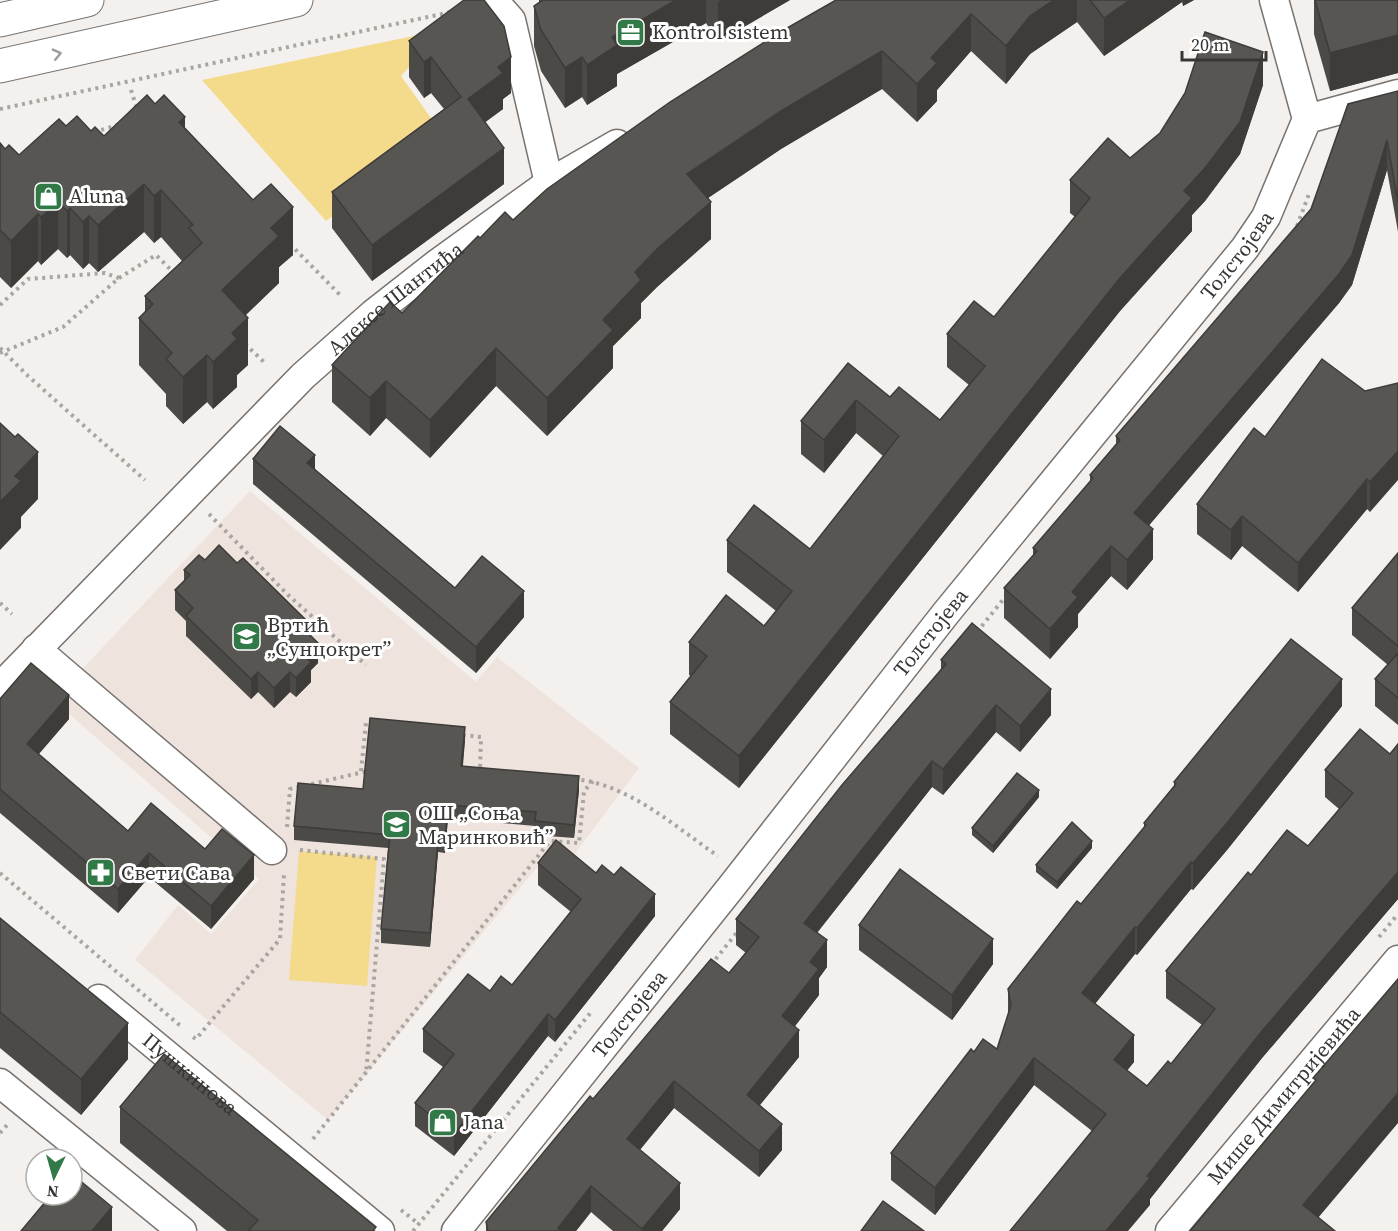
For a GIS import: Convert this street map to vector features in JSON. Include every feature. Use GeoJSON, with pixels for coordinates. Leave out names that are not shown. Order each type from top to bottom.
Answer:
{"type":"FeatureCollection","features":[{"type":"Feature","properties":{"kind":"main road"},"geometry":{"type":"LineString","coordinates":[[0,20],[87,0]]}},
{"type":"Feature","properties":{"kind":"main road"},"geometry":{"type":"LineString","coordinates":[[0,66],[296,0]]}},
{"type":"Feature","properties":{"kind":"street"},"geometry":{"type":"LineString","coordinates":[[1274,0],[1307,119],[1398,93]]}},
{"type":"Feature","properties":{"kind":"street"},"geometry":{"type":"LineString","coordinates":[[507,7],[549,183]]}},
{"type":"Feature","properties":{"kind":"street","name":"Толстојева"},"geometry":{"type":"LineString","coordinates":[[456,1231],[732,886],[946,613],[1245,248],[1266,217],[1307,119]]}},
{"type":"Feature","properties":{"kind":"street","name":"Алексе Шантића"},"geometry":{"type":"LineString","coordinates":[[0,687],[303,376],[373,314],[438,262],[549,183],[640,130]]}},
{"type":"Feature","properties":{"kind":"street"},"geometry":{"type":"LineString","coordinates":[[36,649],[285,852]]}},
{"type":"Feature","properties":{"kind":"street","name":"Мише Димитријевића"},"geometry":{"type":"LineString","coordinates":[[1170,1231],[1398,960]]}},
{"type":"Feature","properties":{"kind":"street","name":"Пушкинова"},"geometry":{"type":"LineString","coordinates":[[82,986],[380,1231]]}},
{"type":"Feature","properties":{"kind":"street"},"geometry":{"type":"LineString","coordinates":[[0,1083],[168,1227]]}},
{"type":"Feature","properties":{"kind":"path"},"geometry":{"type":"LineString","coordinates":[[0,109],[463,10]]}},
{"type":"Feature","properties":{"kind":"path"},"geometry":{"type":"LineString","coordinates":[[131,90],[140,118]]}},
{"type":"Feature","properties":{"kind":"path"},"geometry":{"type":"LineString","coordinates":[[86,135],[129,122]]}},
{"type":"Feature","properties":{"kind":"path"},"geometry":{"type":"LineString","coordinates":[[1295,233],[1310,190]]}},
{"type":"Feature","properties":{"kind":"path"},"geometry":{"type":"LineString","coordinates":[[287,240],[342,297]]}},
{"type":"Feature","properties":{"kind":"path"},"geometry":{"type":"LineString","coordinates":[[145,480],[1,351],[63,327],[118,278],[156,255],[179,278]]}},
{"type":"Feature","properties":{"kind":"path"},"geometry":{"type":"LineString","coordinates":[[0,305],[28,279],[105,273],[118,278]]}},
{"type":"Feature","properties":{"kind":"path"},"geometry":{"type":"LineString","coordinates":[[239,338],[264,362]]}},
{"type":"Feature","properties":{"kind":"path"},"geometry":{"type":"LineString","coordinates":[[203,507],[288,595],[366,665]]}},
{"type":"Feature","properties":{"kind":"path"},"geometry":{"type":"LineString","coordinates":[[280,602],[288,595]]}},
{"type":"Feature","properties":{"kind":"path"},"geometry":{"type":"LineString","coordinates":[[970,641],[1007,595]]}},
{"type":"Feature","properties":{"kind":"path"},"geometry":{"type":"LineString","coordinates":[[0,603],[12,614]]}},
{"type":"Feature","properties":{"kind":"path"},"geometry":{"type":"LineString","coordinates":[[361,771],[366,723],[378,725]]}},
{"type":"Feature","properties":{"kind":"path"},"geometry":{"type":"LineString","coordinates":[[458,734],[480,737],[479,770],[490,771]]}},
{"type":"Feature","properties":{"kind":"path"},"geometry":{"type":"LineString","coordinates":[[0,873],[196,1039],[280,939],[290,789],[361,771],[372,771]]}},
{"type":"Feature","properties":{"kind":"path"},"geometry":{"type":"LineString","coordinates":[[571,778],[594,780],[631,795],[718,856]]}},
{"type":"Feature","properties":{"kind":"path"},"geometry":{"type":"LineString","coordinates":[[312,1139],[550,841],[579,843],[584,791],[594,780]]}},
{"type":"Feature","properties":{"kind":"path"},"geometry":{"type":"LineString","coordinates":[[713,862],[725,847]]}},
{"type":"Feature","properties":{"kind":"path"},"geometry":{"type":"LineString","coordinates":[[285,852],[384,860],[366,1074]]}},
{"type":"Feature","properties":{"kind":"path"},"geometry":{"type":"LineString","coordinates":[[707,969],[745,922]]}},
{"type":"Feature","properties":{"kind":"path"},"geometry":{"type":"LineString","coordinates":[[413,1231],[596,1006]]}},
{"type":"Feature","properties":{"kind":"shaded area"},"geometry":{"type":"Polygon","coordinates":[[[442,30],[401,76],[443,135],[326,221],[202,80],[442,30]]]}},
{"type":"Feature","properties":{"kind":"shaded area","name":"ОШ „Соња Маринковић”"},"geometry":{"type":"Polygon","coordinates":[[[250,491],[476,682],[497,657],[639,768],[574,855],[549,853],[328,1120],[135,960],[178,905],[211,934],[259,879],[53,700],[250,491]]]}},
{"type":"Feature","properties":{"kind":"shaded area"},"geometry":{"type":"Polygon","coordinates":[[[299,851],[377,857],[367,986],[289,980],[299,851]]]}},
{"type":"Feature","properties":{"kind":"building"},"geometry":{"type":"Polygon","coordinates":[[[464,0],[484,0],[504,26],[511,57],[498,67],[503,73],[468,99],[504,148],[372,245],[332,192],[461,97],[431,57],[424,62],[409,41],[464,0]]]}},
{"type":"Feature","properties":{"kind":"building"},"geometry":{"type":"Polygon","coordinates":[[[543,0],[676,0],[612,37],[617,45],[587,65],[582,57],[565,68],[541,30],[534,6],[543,0]]]}},
{"type":"Feature","properties":{"kind":"building"},"geometry":{"type":"Polygon","coordinates":[[[836,0],[1054,0],[1030,16],[1006,46],[971,14],[931,58],[937,63],[917,84],[882,51],[781,111],[687,174],[711,202],[657,249],[635,272],[641,280],[603,320],[613,330],[547,398],[496,348],[430,420],[386,381],[370,398],[332,365],[390,302],[402,313],[505,212],[513,220],[547,189],[670,102],[782,31],[836,0]]]}},
{"type":"Feature","properties":{"kind":"building"},"geometry":{"type":"Polygon","coordinates":[[[1090,0],[1130,0],[1104,18],[1090,0]]]}},
{"type":"Feature","properties":{"kind":"building"},"geometry":{"type":"Polygon","coordinates":[[[1315,0],[1398,0],[1398,35],[1330,53],[1315,0]]]}},
{"type":"Feature","properties":{"kind":"building"},"geometry":{"type":"Polygon","coordinates":[[[1205,32],[1263,52],[1240,122],[1205,168],[1184,191],[1192,198],[1120,278],[739,756],[670,702],[707,656],[689,642],[726,595],[764,626],[792,591],[727,540],[754,505],[810,549],[899,436],[856,400],[824,440],[801,421],[848,363],[890,397],[899,387],[940,420],[985,366],[947,334],[974,301],[994,317],[1090,198],[1070,180],[1108,138],[1130,158],[1160,133],[1185,93],[1205,32]]]}},
{"type":"Feature","properties":{"kind":"building"},"geometry":{"type":"Polygon","coordinates":[[[1398,91],[1398,202],[1387,140],[1352,255],[1339,274],[1134,513],[1153,529],[1127,560],[1111,546],[1072,592],[1078,597],[1050,629],[1004,588],[1037,551],[1033,548],[1093,478],[1090,475],[1120,440],[1116,436],[1311,209],[1348,104],[1398,91]]]}},
{"type":"Feature","properties":{"kind":"building"},"geometry":{"type":"Polygon","coordinates":[[[147,95],[155,104],[164,95],[185,117],[179,122],[253,200],[271,184],[293,207],[271,228],[279,236],[222,290],[248,318],[232,333],[237,339],[213,362],[207,355],[183,377],[166,359],[172,353],[139,318],[153,304],[145,296],[202,243],[189,228],[193,225],[161,190],[154,196],[144,184],[98,225],[89,216],[83,222],[70,208],[67,211],[58,202],[41,217],[38,214],[11,241],[0,230],[0,143],[5,149],[9,145],[19,155],[59,119],[66,126],[77,116],[91,131],[95,127],[104,136],[147,95]]]}},
{"type":"Feature","properties":{"kind":"building"},"geometry":{"type":"Polygon","coordinates":[[[1322,359],[1365,391],[1398,383],[1398,451],[1370,482],[1367,479],[1298,563],[1242,516],[1231,530],[1197,504],[1254,428],[1265,437],[1322,359]]]}},
{"type":"Feature","properties":{"kind":"building"},"geometry":{"type":"Polygon","coordinates":[[[0,423],[15,437],[18,434],[38,452],[15,476],[21,481],[0,502],[0,423]]]}},
{"type":"Feature","properties":{"kind":"building"},"geometry":{"type":"Polygon","coordinates":[[[280,426],[315,455],[307,463],[455,588],[482,556],[524,591],[476,647],[253,459],[280,426]]]}},
{"type":"Feature","properties":{"kind":"building","name":"Вртић „Сунцокрет”"},"geometry":{"type":"Polygon","coordinates":[[[219,545],[237,563],[243,558],[307,621],[301,626],[318,643],[305,657],[311,662],[296,678],[290,672],[274,688],[258,672],[251,679],[186,616],[193,608],[175,590],[190,575],[184,570],[199,555],[205,560],[219,545]]]}},
{"type":"Feature","properties":{"kind":"building"},"geometry":{"type":"Polygon","coordinates":[[[1398,553],[1398,646],[1352,608],[1398,553]]]}},
{"type":"Feature","properties":{"kind":"building"},"geometry":{"type":"Polygon","coordinates":[[[972,623],[1051,689],[1020,726],[996,705],[943,769],[932,761],[804,923],[827,940],[810,962],[819,969],[782,1016],[799,1030],[747,1095],[782,1124],[759,1151],[674,1081],[627,1139],[680,1183],[642,1229],[591,1186],[558,1228],[562,1231],[488,1231],[486,1222],[590,1096],[593,1099],[711,959],[729,973],[759,937],[736,919],[842,785],[946,664],[941,660],[972,623]]]}},
{"type":"Feature","properties":{"kind":"building"},"geometry":{"type":"Polygon","coordinates":[[[1291,639],[1342,679],[1227,823],[1193,863],[1191,862],[1137,928],[1135,927],[1082,993],[1134,1035],[1114,1060],[1147,1086],[1168,1061],[1171,1064],[1215,1009],[1166,971],[1248,872],[1251,875],[1287,830],[1308,846],[1353,793],[1325,770],[1360,729],[1390,754],[1398,744],[1398,872],[1262,1031],[1147,1176],[1150,1178],[1106,1231],[1010,1231],[1106,1114],[1034,1058],[935,1188],[891,1153],[971,1049],[974,1052],[983,1039],[997,1049],[1011,1005],[1008,989],[1077,901],[1081,904],[1146,825],[1144,823],[1176,784],[1174,782],[1291,639]]]}},
{"type":"Feature","properties":{"kind":"building"},"geometry":{"type":"Polygon","coordinates":[[[1398,653],[1398,698],[1375,679],[1398,653]]]}},
{"type":"Feature","properties":{"kind":"building"},"geometry":{"type":"Polygon","coordinates":[[[31,663],[69,695],[27,744],[128,831],[151,803],[205,849],[222,829],[254,855],[211,906],[149,853],[118,889],[0,789],[0,699],[31,663]]]}},
{"type":"Feature","properties":{"kind":"building","name":"ОШ „Соња Маринковић”"},"geometry":{"type":"Polygon","coordinates":[[[370,718],[465,727],[461,766],[579,776],[574,825],[535,821],[536,812],[448,805],[445,840],[438,839],[430,933],[381,929],[390,835],[294,826],[298,783],[363,789],[370,718]]]}},
{"type":"Feature","properties":{"kind":"building"},"geometry":{"type":"Polygon","coordinates":[[[1017,773],[1039,790],[993,846],[972,828],[1017,773]]]}},
{"type":"Feature","properties":{"kind":"building"},"geometry":{"type":"Polygon","coordinates":[[[1072,822],[1092,841],[1057,882],[1036,865],[1072,822]]]}},
{"type":"Feature","properties":{"kind":"building"},"geometry":{"type":"Polygon","coordinates":[[[556,840],[596,873],[602,865],[614,875],[621,867],[655,894],[555,1020],[548,1014],[454,1134],[415,1103],[454,1054],[423,1029],[468,974],[490,991],[501,976],[512,985],[581,899],[538,863],[556,840]]]}},
{"type":"Feature","properties":{"kind":"building"},"geometry":{"type":"Polygon","coordinates":[[[900,869],[993,939],[952,995],[859,925],[900,869]]]}},
{"type":"Feature","properties":{"kind":"building"},"geometry":{"type":"Polygon","coordinates":[[[0,918],[128,1023],[81,1079],[0,1012],[0,918]]]}},
{"type":"Feature","properties":{"kind":"building"},"geometry":{"type":"Polygon","coordinates":[[[1398,979],[1398,1093],[1303,1205],[1335,1231],[1190,1231],[1316,1080],[1313,1078],[1398,979]]]}},
{"type":"Feature","properties":{"kind":"building"},"geometry":{"type":"Polygon","coordinates":[[[164,1054],[376,1227],[373,1231],[248,1231],[258,1220],[120,1107],[164,1054]]]}},
{"type":"Feature","properties":{"kind":"building"},"geometry":{"type":"Polygon","coordinates":[[[84,1184],[112,1207],[92,1231],[21,1231],[41,1207],[84,1207],[84,1184]]]}},
{"type":"Feature","properties":{"kind":"building"},"geometry":{"type":"Polygon","coordinates":[[[883,1201],[924,1231],[861,1231],[883,1201]]]}},
{"type":"Feature","properties":{"kind":"place","name":"Kontrol sistem"},"geometry":{"type":"Point","coordinates":[631,32]}},
{"type":"Feature","properties":{"kind":"place","name":"Aluna"},"geometry":{"type":"Point","coordinates":[48,196]}},
{"type":"Feature","properties":{"kind":"place","name":"Вртић „Сунцокрет”"},"geometry":{"type":"Point","coordinates":[246,637]}},
{"type":"Feature","properties":{"kind":"place","name":"ОШ „Соња Маринковић”"},"geometry":{"type":"Point","coordinates":[397,825]}},
{"type":"Feature","properties":{"kind":"place","name":"Свети Сава"},"geometry":{"type":"Point","coordinates":[100,873]}},
{"type":"Feature","properties":{"kind":"place","name":"Jana"},"geometry":{"type":"Point","coordinates":[442,1122]}}]}
